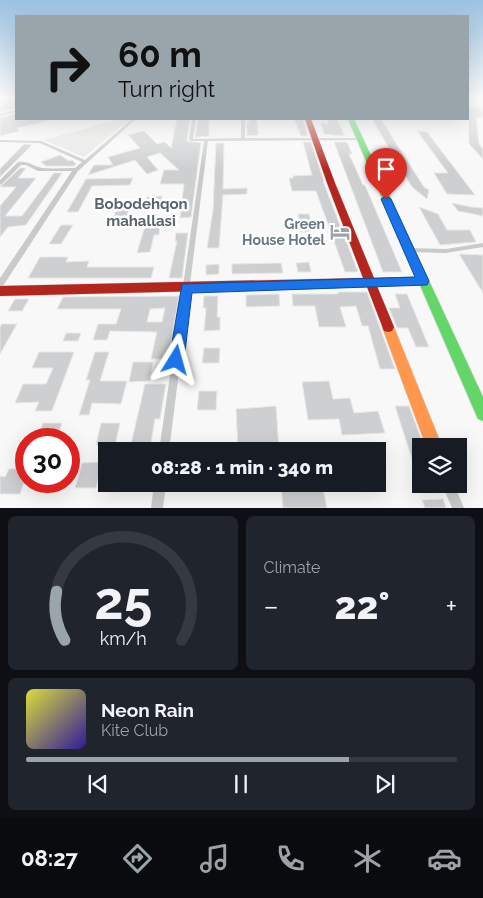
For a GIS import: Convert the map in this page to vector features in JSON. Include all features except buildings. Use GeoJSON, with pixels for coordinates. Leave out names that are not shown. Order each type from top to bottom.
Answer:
{"type":"FeatureCollection","features":[{"type":"Feature","properties":{"kind":"street"},"geometry":{"type":"LineString","coordinates":[[0,284],[76,170],[130,123]]}},
{"type":"Feature","properties":{"kind":"street"},"geometry":{"type":"LineString","coordinates":[[193,123],[190,140],[359,139]]}},
{"type":"Feature","properties":{"kind":"street"},"geometry":{"type":"LineString","coordinates":[[243,123],[243,140]]}},
{"type":"Feature","properties":{"kind":"street"},"geometry":{"type":"LineString","coordinates":[[309,123],[431,438]]}},
{"type":"Feature","properties":{"kind":"street"},"geometry":{"type":"LineString","coordinates":[[352,123],[483,414]]}},
{"type":"Feature","properties":{"kind":"street"},"geometry":{"type":"LineString","coordinates":[[165,442],[206,140]]}},
{"type":"Feature","properties":{"kind":"street"},"geometry":{"type":"LineString","coordinates":[[0,141],[41,142],[84,161]]}},
{"type":"Feature","properties":{"kind":"street"},"geometry":{"type":"LineString","coordinates":[[0,184],[20,163],[27,163],[38,169],[76,170]]}},
{"type":"Feature","properties":{"kind":"street"},"geometry":{"type":"LineString","coordinates":[[409,250],[446,252],[483,245]]}},
{"type":"Feature","properties":{"kind":"street"},"geometry":{"type":"LineString","coordinates":[[0,291],[423,281]]}},
{"type":"Feature","properties":{"kind":"street"},"geometry":{"type":"LineString","coordinates":[[157,508],[159,492]]}},
{"type":"Feature","properties":{"kind":"street"},"geometry":{"type":"LineString","coordinates":[[452,493],[458,508]]}},
{"type":"Feature","properties":{"kind":"shaded area"},"geometry":{"type":"Polygon","coordinates":[[[107,123],[126,123],[84,157],[44,140],[107,123]]]}},
{"type":"Feature","properties":{"kind":"traffic: fast"},"geometry":{"type":"LineString","coordinates":[[353,123],[483,414]]}},
{"type":"Feature","properties":{"kind":"traffic: slow"},"geometry":{"type":"LineString","coordinates":[[388,327],[431,438]]}},
{"type":"Feature","properties":{"kind":"traffic: jam"},"geometry":{"type":"LineString","coordinates":[[309,123],[388,327]]}},
{"type":"Feature","properties":{"kind":"traffic: jam"},"geometry":{"type":"LineString","coordinates":[[0,291],[423,281]]}},
{"type":"Feature","properties":{"kind":"place","name":"Green House Hotel"},"geometry":{"type":"Point","coordinates":[340,232]}},
{"type":"Feature","properties":{"kind":"district","name":"Bobodehqon mahallasi"},"geometry":{"type":"Point","coordinates":[141,212]}},
{"type":"Feature","properties":{"kind":"route"},"geometry":{"type":"LineString","coordinates":[[176,360],[186,288],[423,281],[386,199]]}}]}
